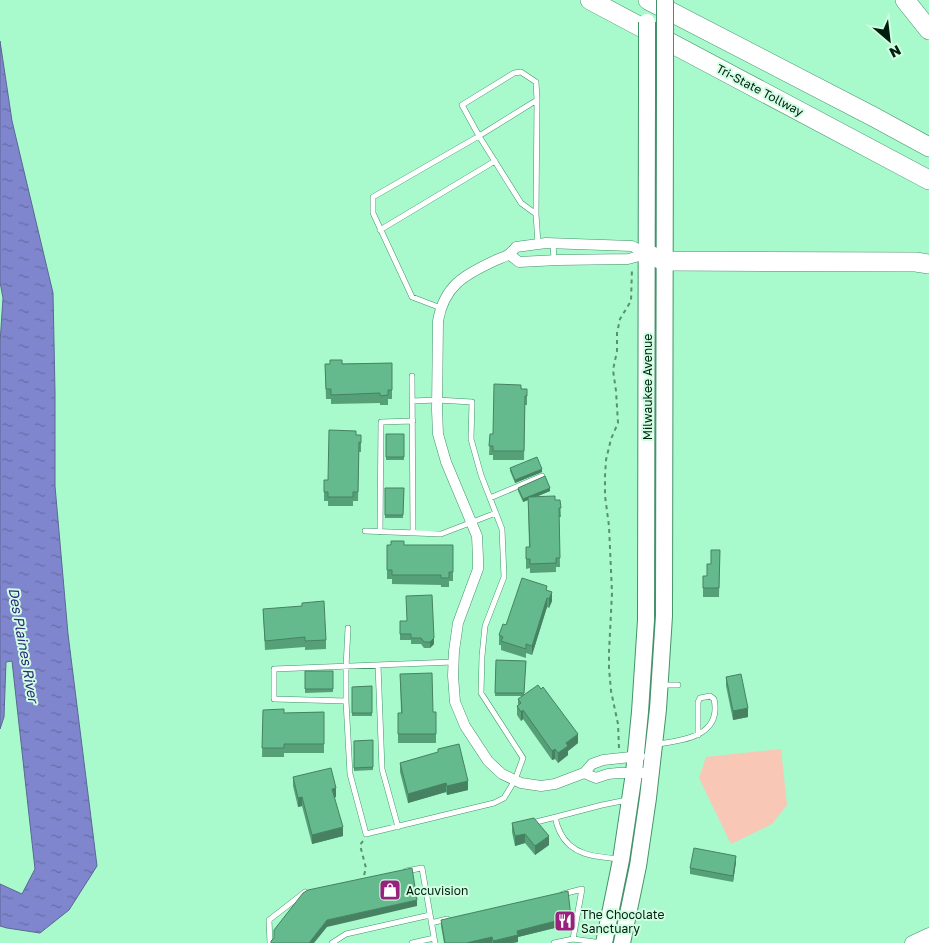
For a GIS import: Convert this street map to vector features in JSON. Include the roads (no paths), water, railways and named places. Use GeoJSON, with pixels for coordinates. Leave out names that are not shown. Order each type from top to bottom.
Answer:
{"type":"FeatureCollection","features":[{"type":"Feature","properties":{"kind":"highway","name":"Tri-State Tollway"},"geometry":{"type":"LineString","coordinates":[[590,0],[929,180]]}},
{"type":"Feature","properties":{"kind":"highway"},"geometry":{"type":"LineString","coordinates":[[648,0],[929,147]]}},
{"type":"Feature","properties":{"kind":"highway"},"geometry":{"type":"LineString","coordinates":[[905,0],[929,30]]}},
{"type":"Feature","properties":{"kind":"highway"},"geometry":{"type":"LineString","coordinates":[[647,254],[665,261],[906,262],[929,264]]}},
{"type":"Feature","properties":{"kind":"main road","name":"Milwaukee Avenue"},"geometry":{"type":"LineString","coordinates":[[603,943],[621,860],[634,773],[643,678],[646,620],[648,0]]}},
{"type":"Feature","properties":{"kind":"main road","name":"Milwaukee Avenue"},"geometry":{"type":"LineString","coordinates":[[622,943],[638,866],[653,758],[664,616],[665,0]]}},
{"type":"Feature","properties":{"kind":"main road"},"geometry":{"type":"LineString","coordinates":[[912,943],[929,935]]}},
{"type":"Feature","properties":{"kind":"street"},"geometry":{"type":"LineString","coordinates":[[647,254],[632,246],[538,244],[516,247],[510,255],[467,274],[449,292],[441,308],[438,321],[437,400],[440,443],[477,536],[478,569],[458,623],[453,662],[455,702],[464,726],[488,761],[502,774],[521,783],[548,786],[584,773],[592,764],[603,760],[636,756],[653,758]]}},
{"type":"Feature","properties":{"kind":"street"},"geometry":{"type":"LineString","coordinates":[[510,255],[519,262],[628,259],[647,254]]}},
{"type":"Feature","properties":{"kind":"street"},"geometry":{"type":"LineString","coordinates":[[584,773],[596,778],[608,774],[634,773],[653,758]]}},
{"type":"Feature","properties":{"kind":"lane"},"geometry":{"type":"LineString","coordinates":[[536,214],[521,203],[462,105],[514,73],[521,72],[536,82],[536,214],[538,244]]}},
{"type":"Feature","properties":{"kind":"lane"},"geometry":{"type":"LineString","coordinates":[[441,308],[412,297],[380,230],[373,212],[373,197],[480,136],[537,100]]}},
{"type":"Feature","properties":{"kind":"lane"},"geometry":{"type":"LineString","coordinates":[[380,230],[495,161]]}},
{"type":"Feature","properties":{"kind":"lane"},"geometry":{"type":"LineString","coordinates":[[553,244],[554,260]]}},
{"type":"Feature","properties":{"kind":"lane"},"geometry":{"type":"LineString","coordinates":[[412,376],[413,533]]}},
{"type":"Feature","properties":{"kind":"lane"},"geometry":{"type":"LineString","coordinates":[[348,628],[346,701],[350,774],[366,834],[494,803],[504,798],[515,780],[523,758],[481,693],[485,626],[504,577],[502,529],[481,475],[471,440],[472,402],[412,400]]}},
{"type":"Feature","properties":{"kind":"lane"},"geometry":{"type":"LineString","coordinates":[[380,532],[380,422],[413,422]]}},
{"type":"Feature","properties":{"kind":"lane"},"geometry":{"type":"LineString","coordinates":[[490,498],[542,476]]}},
{"type":"Feature","properties":{"kind":"lane"},"geometry":{"type":"LineString","coordinates":[[366,531],[441,534],[496,513]]}},
{"type":"Feature","properties":{"kind":"lane"},"geometry":{"type":"LineString","coordinates":[[346,701],[274,700],[274,669],[453,662]]}},
{"type":"Feature","properties":{"kind":"lane"},"geometry":{"type":"LineString","coordinates":[[378,665],[382,769],[398,827]]}},
{"type":"Feature","properties":{"kind":"lane"},"geometry":{"type":"LineString","coordinates":[[660,685],[678,685]]}},
{"type":"Feature","properties":{"kind":"lane"},"geometry":{"type":"LineString","coordinates":[[653,758],[702,733],[710,724],[715,714],[714,698],[710,696],[700,698],[698,702],[698,735]]}},
{"type":"Feature","properties":{"kind":"lane"},"geometry":{"type":"LineString","coordinates":[[529,824],[602,805],[630,800]]}},
{"type":"Feature","properties":{"kind":"lane"},"geometry":{"type":"LineString","coordinates":[[556,817],[561,834],[568,845],[588,855],[621,860]]}},
{"type":"Feature","properties":{"kind":"lane"},"geometry":{"type":"LineString","coordinates":[[402,872],[422,868],[434,940],[412,943]]}},
{"type":"Feature","properties":{"kind":"lane"},"geometry":{"type":"LineString","coordinates":[[554,896],[582,890],[573,939]]}},
{"type":"Feature","properties":{"kind":"lane"},"geometry":{"type":"LineString","coordinates":[[270,943],[269,920],[307,891]]}},
{"type":"Feature","properties":{"kind":"lane"},"geometry":{"type":"LineString","coordinates":[[332,943],[346,934],[430,915]]}},
{"type":"Feature","properties":{"kind":"lane"},"geometry":{"type":"LineString","coordinates":[[431,923],[450,919]]}},
{"type":"Feature","properties":{"kind":"lane"},"geometry":{"type":"LineString","coordinates":[[554,943],[573,939],[603,943]]}},
{"type":"Feature","properties":{"kind":"water","name":"Des Plaines River"},"geometry":{"type":"Polygon","coordinates":[[[0,41],[12,121],[53,293],[55,486],[68,634],[97,866],[69,910],[40,933],[0,926],[0,884],[22,894],[35,869],[12,661],[6,662],[4,717],[0,729],[0,343],[3,298],[0,282],[0,41]]]}},
{"type":"Feature","properties":{"kind":"place","name":"Accuvision"},"geometry":{"type":"Point","coordinates":[390,890]}},
{"type":"Feature","properties":{"kind":"place","name":"The Chocolate Sanctuary"},"geometry":{"type":"Point","coordinates":[565,921]}}]}
